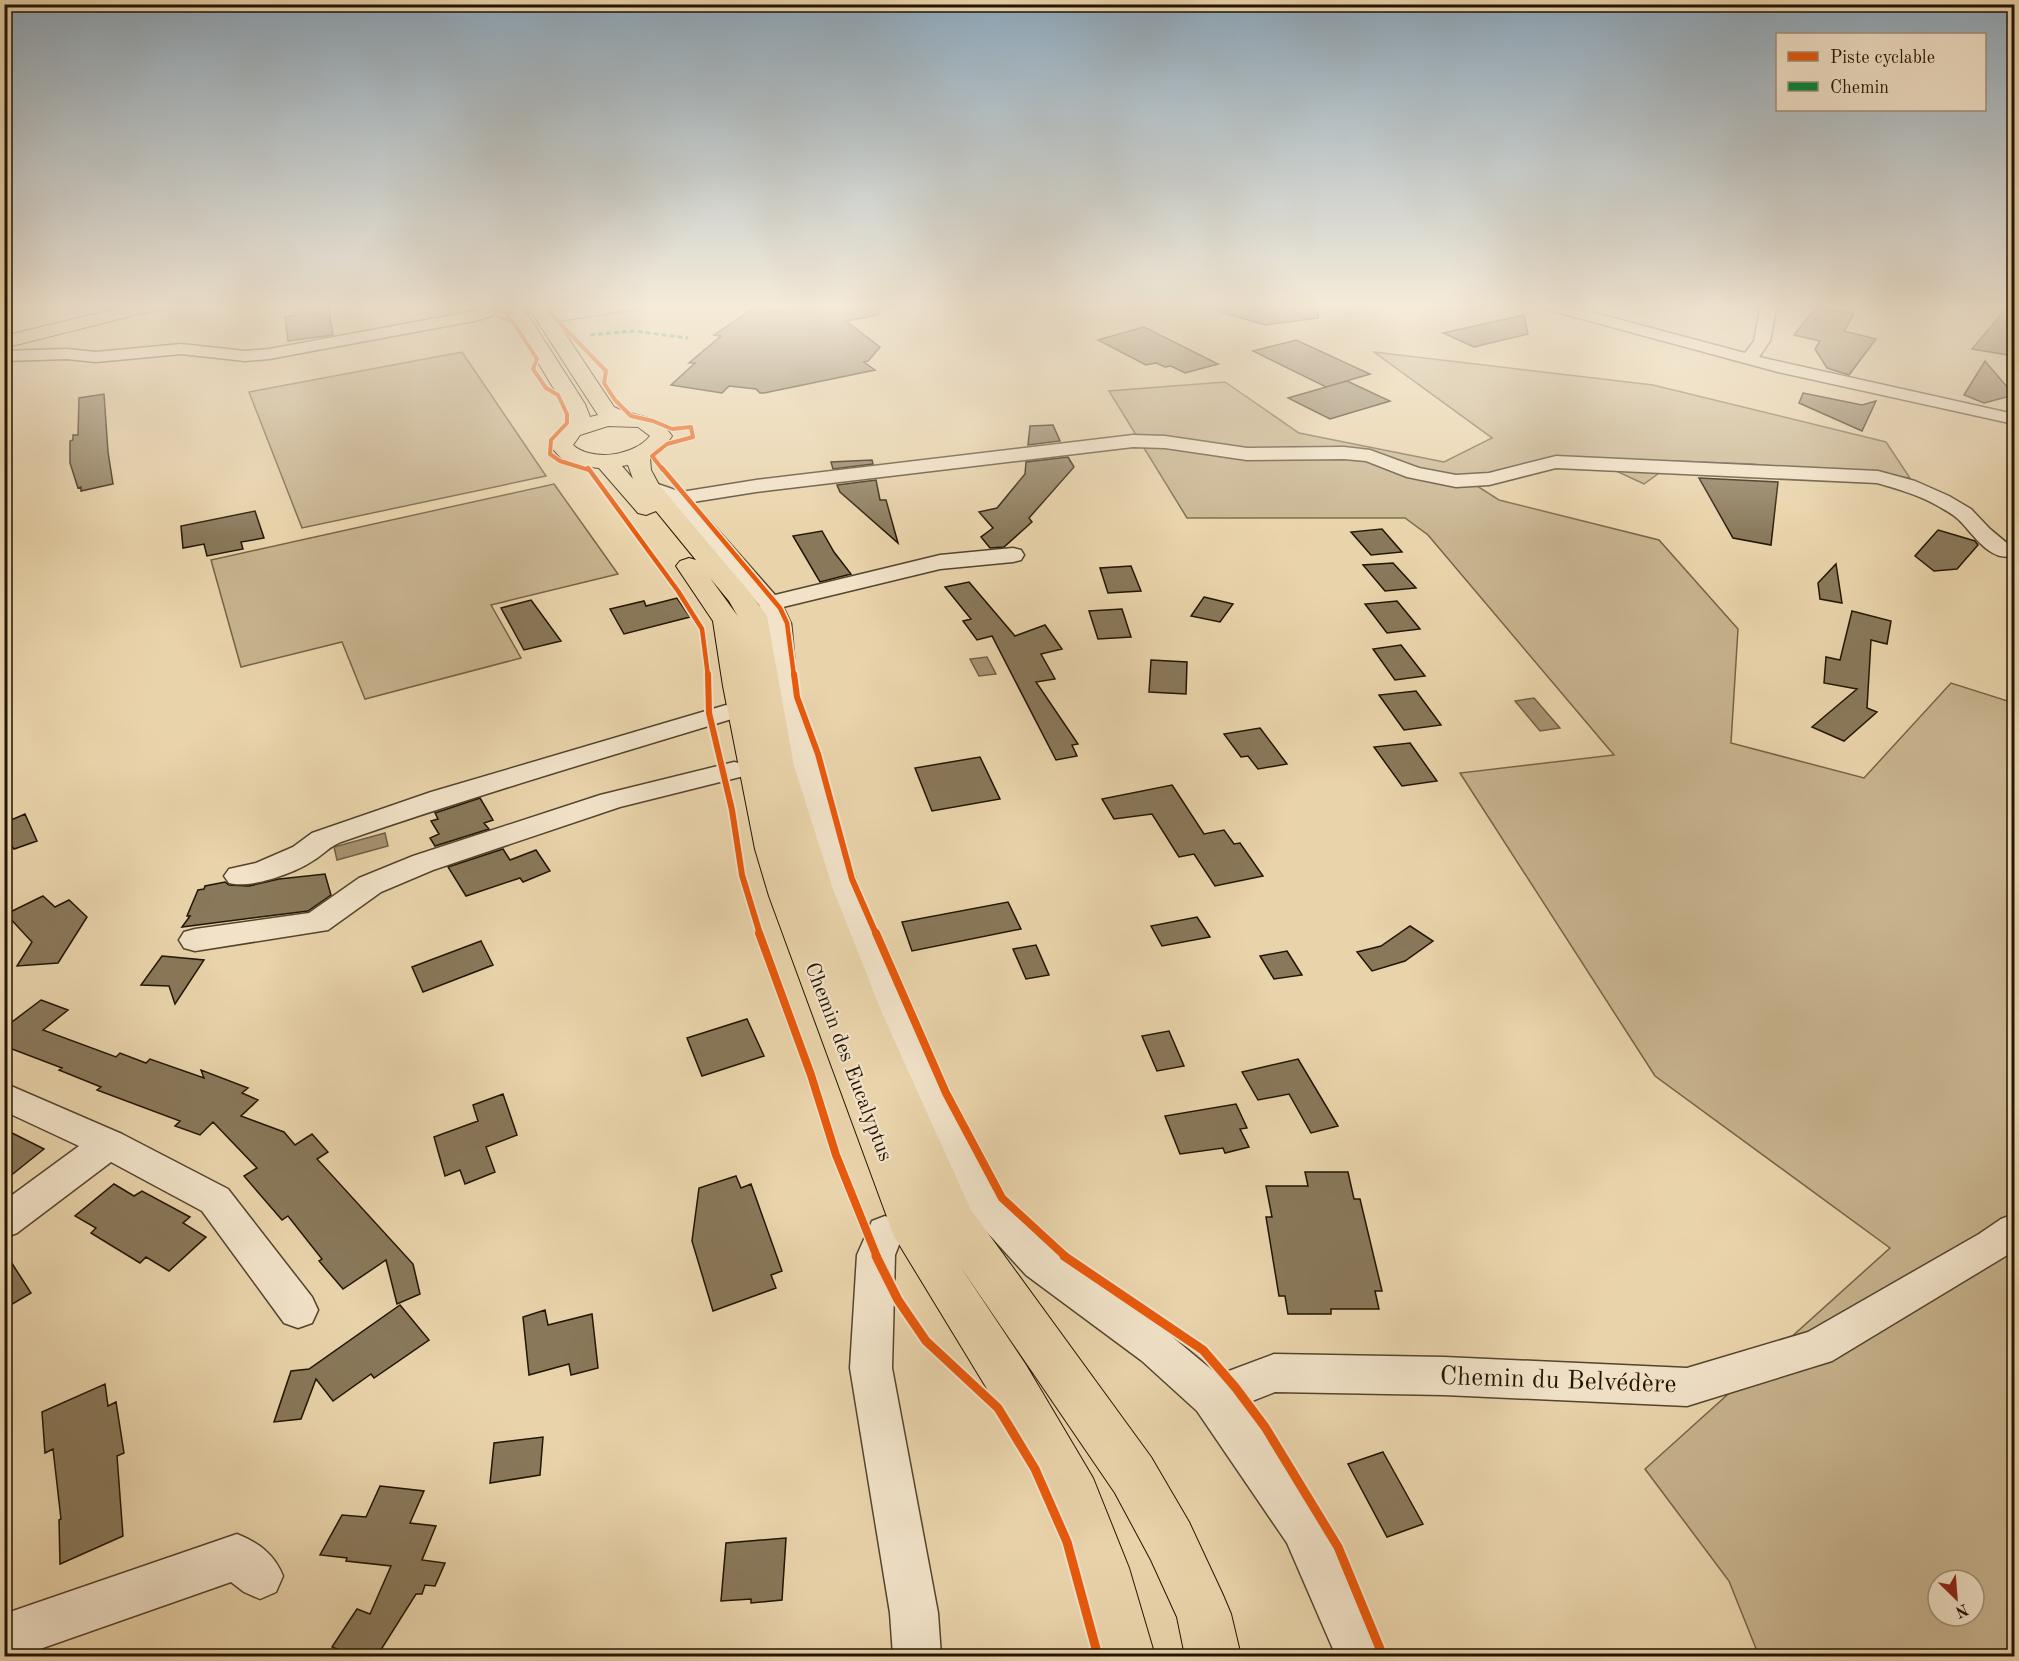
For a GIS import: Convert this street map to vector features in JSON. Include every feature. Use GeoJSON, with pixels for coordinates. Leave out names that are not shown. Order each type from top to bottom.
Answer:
{"type":"FeatureCollection","features":[{"type":"Feature","properties":{"kind":"main road","name":"Chemin des Eucalyptus"},"geometry":{"type":"LineString","coordinates":[[563,382],[580,419],[629,458],[633,490],[698,577],[727,621],[737,686],[772,849],[786,896],[832,1022],[916,1236],[1009,1381],[1075,1496],[1102,1568],[1127,1656]]}},
{"type":"Feature","properties":{"kind":"main road","name":"Chemin des Eucalyptus"},"geometry":{"type":"LineString","coordinates":[[583,382],[606,411],[629,458],[753,616],[778,766],[816,889],[863,1013],[954,1221],[1133,1475],[1170,1541],[1204,1614],[1213,1656]]}},
{"type":"Feature","properties":{"kind":"street"},"geometry":{"type":"LineString","coordinates":[[1837,382],[2014,419]]}},
{"type":"Feature","properties":{"kind":"street"},"geometry":{"type":"LineString","coordinates":[[629,458],[768,485],[1133,441],[1166,442],[1247,454],[1344,453],[1370,456],[1414,473],[1456,481],[1490,479],[1556,462],[1878,477],[1908,485],[1942,500],[1964,513],[1982,534],[2005,551]]}},
{"type":"Feature","properties":{"kind":"street","name":"Chemin des Eucalyptus"},"geometry":{"type":"LineString","coordinates":[[629,458],[770,603],[779,624],[784,679],[792,726],[841,880],[890,1005],[986,1206],[1040,1263],[1156,1348],[1212,1397],[1303,1527],[1360,1656]]}},
{"type":"Feature","properties":{"kind":"street"},"geometry":{"type":"LineString","coordinates":[[770,603],[940,562],[1013,555]]}},
{"type":"Feature","properties":{"kind":"street"},"geometry":{"type":"LineString","coordinates":[[239,876],[263,871],[303,854],[322,839],[441,798],[726,713]]}},
{"type":"Feature","properties":{"kind":"street"},"geometry":{"type":"LineString","coordinates":[[195,940],[317,923],[370,885],[423,863],[508,832],[610,801],[734,770]]}},
{"type":"Feature","properties":{"kind":"street"},"geometry":{"type":"LineString","coordinates":[[4,1096],[109,1144],[215,1200],[298,1310]]}},
{"type":"Feature","properties":{"kind":"street"},"geometry":{"type":"LineString","coordinates":[[4,1222],[109,1144]]}},
{"type":"Feature","properties":{"kind":"street","name":"Chemin du Belvédère"},"geometry":{"type":"LineString","coordinates":[[1212,1397],[1274,1373],[1444,1376],[1687,1387],[1818,1348],[1993,1246],[2014,1230]]}},
{"type":"Feature","properties":{"kind":"street"},"geometry":{"type":"LineString","coordinates":[[885,1232],[876,1255],[871,1368],[914,1613],[917,1656]]}},
{"type":"Feature","properties":{"kind":"street"},"geometry":{"type":"LineString","coordinates":[[4,1638],[237,1557],[260,1576]]}},
{"type":"Feature","properties":{"kind":"shaded area"},"geometry":{"type":"Polygon","coordinates":[[[305,382],[482,382],[546,476],[302,528],[249,392],[305,382]]]}},
{"type":"Feature","properties":{"kind":"shaded area"},"geometry":{"type":"Polygon","coordinates":[[[1225,382],[1299,433],[1444,462],[1492,438],[1414,382],[1624,382],[1653,385],[1886,442],[1910,478],[1752,464],[1676,461],[1644,484],[1588,458],[1477,486],[1499,500],[1659,540],[1738,629],[1731,743],[1864,778],[1951,683],[2014,703],[2014,1656],[1759,1656],[1729,1581],[1645,1469],[1890,1248],[1655,1076],[1460,773],[1614,755],[1428,535],[1405,518],[1187,518],[1109,391],[1225,382]]]}},
{"type":"Feature","properties":{"kind":"shaded area"},"geometry":{"type":"Polygon","coordinates":[[[554,484],[618,574],[491,605],[521,658],[365,699],[342,642],[241,667],[211,560],[554,484]]]}},
{"type":"Feature","properties":{"kind":"shaded area"},"geometry":{"type":"Polygon","coordinates":[[[987,657],[996,674],[979,676],[970,659],[987,657]]]}},
{"type":"Feature","properties":{"kind":"shaded area"},"geometry":{"type":"Polygon","coordinates":[[[1534,698],[1560,728],[1540,731],[1515,701],[1534,698]]]}},
{"type":"Feature","properties":{"kind":"shaded area"},"geometry":{"type":"Polygon","coordinates":[[[385,833],[388,846],[337,860],[334,847],[385,833]]]}},
{"type":"Feature","properties":{"kind":"building"},"geometry":{"type":"Polygon","coordinates":[[[675,382],[819,382],[764,393],[756,389],[729,386],[722,393],[671,385],[675,382]]]}},
{"type":"Feature","properties":{"kind":"building"},"geometry":{"type":"Polygon","coordinates":[[[1315,382],[1345,382],[1326,387],[1315,382]]]}},
{"type":"Feature","properties":{"kind":"building"},"geometry":{"type":"Polygon","coordinates":[[[1348,382],[1390,401],[1330,419],[1288,398],[1348,382]]]}},
{"type":"Feature","properties":{"kind":"building"},"geometry":{"type":"Polygon","coordinates":[[[1972,382],[2002,382],[2014,395],[1984,403],[1964,395],[1972,382]]]}},
{"type":"Feature","properties":{"kind":"building"},"geometry":{"type":"Polygon","coordinates":[[[1803,393],[1862,405],[1876,401],[1862,431],[1799,403],[1803,393]]]}},
{"type":"Feature","properties":{"kind":"building"},"geometry":{"type":"Polygon","coordinates":[[[104,394],[113,484],[81,491],[70,463],[70,441],[73,440],[73,435],[78,435],[79,398],[104,394]]]}},
{"type":"Feature","properties":{"kind":"building"},"geometry":{"type":"Polygon","coordinates":[[[1053,425],[1060,441],[1028,445],[1030,426],[1053,425]]]}},
{"type":"Feature","properties":{"kind":"building"},"geometry":{"type":"Polygon","coordinates":[[[1068,457],[1074,467],[1029,518],[1032,522],[1004,547],[990,548],[981,537],[993,528],[979,512],[997,508],[1025,474],[1026,462],[1068,457]]]}},
{"type":"Feature","properties":{"kind":"building"},"geometry":{"type":"Polygon","coordinates":[[[872,460],[873,464],[833,469],[831,462],[872,460]]]}},
{"type":"Feature","properties":{"kind":"building"},"geometry":{"type":"Polygon","coordinates":[[[1699,478],[1778,482],[1771,545],[1733,538],[1699,478]]]}},
{"type":"Feature","properties":{"kind":"building"},"geometry":{"type":"Polygon","coordinates":[[[876,480],[880,500],[886,500],[898,543],[840,492],[837,485],[876,480]]]}},
{"type":"Feature","properties":{"kind":"building"},"geometry":{"type":"Polygon","coordinates":[[[255,511],[264,538],[241,542],[243,549],[207,556],[204,544],[183,548],[181,526],[255,511]]]}},
{"type":"Feature","properties":{"kind":"building"},"geometry":{"type":"Polygon","coordinates":[[[1382,529],[1402,552],[1371,555],[1351,532],[1382,529]]]}},
{"type":"Feature","properties":{"kind":"building"},"geometry":{"type":"Polygon","coordinates":[[[1938,530],[1975,541],[1978,545],[1957,569],[1934,571],[1915,556],[1938,530]]]}},
{"type":"Feature","properties":{"kind":"building"},"geometry":{"type":"Polygon","coordinates":[[[822,531],[851,574],[820,582],[793,536],[822,531]]]}},
{"type":"Feature","properties":{"kind":"building"},"geometry":{"type":"Polygon","coordinates":[[[1393,563],[1416,588],[1385,591],[1363,565],[1393,563]]]}},
{"type":"Feature","properties":{"kind":"building"},"geometry":{"type":"Polygon","coordinates":[[[1836,564],[1842,603],[1820,599],[1818,583],[1836,564]]]}},
{"type":"Feature","properties":{"kind":"building"},"geometry":{"type":"Polygon","coordinates":[[[1131,566],[1141,591],[1108,593],[1100,568],[1131,566]]]}},
{"type":"Feature","properties":{"kind":"building"},"geometry":{"type":"Polygon","coordinates":[[[969,582],[1015,636],[1045,625],[1062,649],[1041,654],[1055,679],[1036,682],[1078,744],[1072,745],[1077,756],[1056,760],[992,636],[977,640],[963,621],[971,619],[945,587],[969,582]]]}},
{"type":"Feature","properties":{"kind":"building"},"geometry":{"type":"Polygon","coordinates":[[[1204,597],[1233,604],[1220,622],[1191,616],[1204,597]]]}},
{"type":"Feature","properties":{"kind":"building"},"geometry":{"type":"Polygon","coordinates":[[[677,598],[690,617],[624,634],[610,609],[644,601],[646,606],[677,598]]]}},
{"type":"Feature","properties":{"kind":"building"},"geometry":{"type":"Polygon","coordinates":[[[531,600],[561,641],[524,650],[501,608],[531,600]]]}},
{"type":"Feature","properties":{"kind":"building"},"geometry":{"type":"Polygon","coordinates":[[[1397,601],[1420,629],[1387,633],[1365,604],[1397,601]]]}},
{"type":"Feature","properties":{"kind":"building"},"geometry":{"type":"Polygon","coordinates":[[[1122,609],[1131,637],[1098,639],[1089,611],[1122,609]]]}},
{"type":"Feature","properties":{"kind":"building"},"geometry":{"type":"Polygon","coordinates":[[[1852,611],[1891,621],[1887,644],[1871,640],[1867,708],[1877,712],[1844,741],[1812,727],[1857,689],[1824,683],[1826,657],[1840,660],[1852,611]]]}},
{"type":"Feature","properties":{"kind":"building"},"geometry":{"type":"Polygon","coordinates":[[[1401,645],[1425,676],[1395,680],[1373,649],[1401,645]]]}},
{"type":"Feature","properties":{"kind":"building"},"geometry":{"type":"Polygon","coordinates":[[[1151,660],[1187,662],[1186,694],[1149,692],[1151,660]]]}},
{"type":"Feature","properties":{"kind":"building"},"geometry":{"type":"Polygon","coordinates":[[[1416,691],[1441,725],[1404,730],[1379,695],[1416,691]]]}},
{"type":"Feature","properties":{"kind":"building"},"geometry":{"type":"Polygon","coordinates":[[[1260,728],[1287,764],[1258,769],[1248,756],[1241,757],[1224,734],[1260,728]]]}},
{"type":"Feature","properties":{"kind":"building"},"geometry":{"type":"Polygon","coordinates":[[[1410,743],[1437,781],[1402,786],[1374,747],[1410,743]]]}},
{"type":"Feature","properties":{"kind":"building"},"geometry":{"type":"Polygon","coordinates":[[[980,757],[1000,799],[932,811],[915,768],[980,757]]]}},
{"type":"Feature","properties":{"kind":"building"},"geometry":{"type":"Polygon","coordinates":[[[1172,785],[1204,834],[1224,830],[1234,844],[1240,843],[1263,876],[1215,886],[1194,854],[1179,857],[1152,814],[1114,819],[1102,799],[1172,785]]]}},
{"type":"Feature","properties":{"kind":"building"},"geometry":{"type":"Polygon","coordinates":[[[480,798],[493,820],[484,823],[489,829],[435,846],[430,838],[439,834],[431,821],[438,819],[435,813],[480,798]]]}},
{"type":"Feature","properties":{"kind":"building"},"geometry":{"type":"Polygon","coordinates":[[[25,814],[37,841],[14,849],[11,845],[4,847],[4,823],[25,814]]]}},
{"type":"Feature","properties":{"kind":"building"},"geometry":{"type":"Polygon","coordinates":[[[503,849],[510,860],[536,850],[550,871],[523,882],[520,878],[466,896],[448,867],[503,849]]]}},
{"type":"Feature","properties":{"kind":"building"},"geometry":{"type":"Polygon","coordinates":[[[325,874],[331,895],[308,911],[182,927],[190,916],[187,916],[198,890],[204,889],[205,886],[225,882],[229,885],[249,886],[279,879],[325,874]]]}},
{"type":"Feature","properties":{"kind":"building"},"geometry":{"type":"Polygon","coordinates":[[[43,896],[55,907],[69,900],[87,917],[58,963],[17,966],[32,942],[6,914],[43,896]]]}},
{"type":"Feature","properties":{"kind":"building"},"geometry":{"type":"Polygon","coordinates":[[[1008,902],[1021,929],[912,951],[902,922],[1008,902]]]}},
{"type":"Feature","properties":{"kind":"building"},"geometry":{"type":"Polygon","coordinates":[[[1197,917],[1210,937],[1162,946],[1151,926],[1197,917]]]}},
{"type":"Feature","properties":{"kind":"building"},"geometry":{"type":"Polygon","coordinates":[[[1410,926],[1433,941],[1405,961],[1372,971],[1357,952],[1381,946],[1410,926]]]}},
{"type":"Feature","properties":{"kind":"building"},"geometry":{"type":"Polygon","coordinates":[[[481,941],[493,965],[423,992],[412,967],[481,941]]]}},
{"type":"Feature","properties":{"kind":"building"},"geometry":{"type":"Polygon","coordinates":[[[1036,945],[1049,975],[1026,979],[1013,949],[1036,945]]]}},
{"type":"Feature","properties":{"kind":"building"},"geometry":{"type":"Polygon","coordinates":[[[1287,951],[1302,975],[1274,979],[1260,956],[1287,951]]]}},
{"type":"Feature","properties":{"kind":"building"},"geometry":{"type":"Polygon","coordinates":[[[162,956],[204,960],[175,1004],[169,986],[141,985],[162,956]]]}},
{"type":"Feature","properties":{"kind":"building"},"geometry":{"type":"Polygon","coordinates":[[[41,1000],[68,1010],[43,1030],[116,1057],[120,1053],[146,1063],[150,1059],[204,1078],[201,1070],[248,1088],[242,1093],[258,1100],[241,1116],[284,1132],[295,1145],[312,1134],[328,1152],[317,1159],[413,1264],[420,1294],[397,1304],[386,1260],[343,1289],[319,1261],[322,1259],[288,1216],[282,1220],[244,1176],[257,1168],[213,1122],[200,1135],[175,1126],[180,1121],[97,1090],[101,1087],[59,1070],[62,1068],[4,1046],[4,1028],[41,1000]]]}},
{"type":"Feature","properties":{"kind":"building"},"geometry":{"type":"Polygon","coordinates":[[[747,1019],[764,1056],[702,1076],[687,1038],[747,1019]]]}},
{"type":"Feature","properties":{"kind":"building"},"geometry":{"type":"Polygon","coordinates":[[[1169,1031],[1184,1066],[1157,1071],[1142,1036],[1169,1031]]]}},
{"type":"Feature","properties":{"kind":"building"},"geometry":{"type":"Polygon","coordinates":[[[1298,1059],[1338,1126],[1311,1133],[1289,1094],[1258,1100],[1242,1072],[1298,1059]]]}},
{"type":"Feature","properties":{"kind":"building"},"geometry":{"type":"Polygon","coordinates":[[[503,1094],[517,1135],[486,1147],[495,1172],[465,1184],[460,1170],[445,1176],[434,1137],[478,1121],[473,1105],[503,1094]]]}},
{"type":"Feature","properties":{"kind":"building"},"geometry":{"type":"Polygon","coordinates":[[[1236,1104],[1247,1128],[1240,1129],[1249,1147],[1225,1153],[1223,1148],[1180,1154],[1165,1116],[1236,1104]]]}},
{"type":"Feature","properties":{"kind":"building"},"geometry":{"type":"Polygon","coordinates":[[[4,1129],[44,1149],[4,1181],[4,1129]]]}},
{"type":"Feature","properties":{"kind":"building"},"geometry":{"type":"Polygon","coordinates":[[[1305,1172],[1348,1172],[1354,1199],[1360,1199],[1382,1291],[1375,1291],[1379,1309],[1331,1309],[1331,1314],[1288,1314],[1285,1296],[1279,1296],[1266,1217],[1272,1217],[1266,1186],[1308,1186],[1305,1172]]]}},
{"type":"Feature","properties":{"kind":"building"},"geometry":{"type":"Polygon","coordinates":[[[736,1176],[741,1188],[751,1184],[782,1271],[771,1275],[776,1288],[713,1311],[692,1241],[699,1188],[736,1176]]]}},
{"type":"Feature","properties":{"kind":"building"},"geometry":{"type":"Polygon","coordinates":[[[114,1184],[134,1196],[142,1191],[190,1217],[183,1223],[206,1237],[169,1271],[146,1257],[140,1263],[91,1233],[96,1228],[75,1216],[114,1184]]]}},
{"type":"Feature","properties":{"kind":"building"},"geometry":{"type":"Polygon","coordinates":[[[4,1251],[31,1293],[4,1309],[4,1251]]]}},
{"type":"Feature","properties":{"kind":"building"},"geometry":{"type":"Polygon","coordinates":[[[400,1305],[429,1340],[374,1378],[371,1374],[333,1401],[316,1379],[301,1419],[274,1422],[291,1371],[309,1369],[400,1305]]]}},
{"type":"Feature","properties":{"kind":"building"},"geometry":{"type":"Polygon","coordinates":[[[545,1310],[548,1325],[592,1314],[598,1368],[571,1375],[569,1364],[529,1375],[523,1317],[545,1310]]]}},
{"type":"Feature","properties":{"kind":"building"},"geometry":{"type":"Polygon","coordinates":[[[105,1384],[108,1406],[116,1402],[124,1453],[117,1456],[123,1536],[60,1564],[59,1520],[61,1519],[53,1449],[45,1453],[42,1412],[105,1384]]]}},
{"type":"Feature","properties":{"kind":"building"},"geometry":{"type":"Polygon","coordinates":[[[543,1437],[540,1475],[490,1483],[494,1443],[543,1437]]]}},
{"type":"Feature","properties":{"kind":"building"},"geometry":{"type":"Polygon","coordinates":[[[1383,1452],[1423,1524],[1387,1537],[1348,1464],[1383,1452]]]}},
{"type":"Feature","properties":{"kind":"building"},"geometry":{"type":"Polygon","coordinates":[[[380,1486],[424,1491],[410,1523],[436,1526],[422,1560],[445,1563],[435,1586],[425,1585],[422,1594],[416,1594],[377,1656],[355,1656],[332,1647],[357,1609],[370,1614],[391,1566],[346,1561],[347,1558],[320,1555],[342,1515],[366,1517],[380,1486]]]}},
{"type":"Feature","properties":{"kind":"building"},"geometry":{"type":"Polygon","coordinates":[[[786,1538],[782,1600],[751,1603],[751,1599],[721,1601],[726,1543],[786,1538]]]}},
{"type":"Feature","properties":{"kind":"cycle path"},"geometry":{"type":"LineString","coordinates":[[542,382],[546,388],[558,395],[567,414],[567,423],[549,444],[550,454],[560,461],[588,468],[678,591],[702,629],[708,665],[709,713],[732,810],[742,875],[752,913],[811,1075],[836,1155],[876,1255],[898,1300],[926,1341],[998,1408],[1035,1469],[1067,1542],[1098,1656]]}},
{"type":"Feature","properties":{"kind":"cycle path"},"geometry":{"type":"LineString","coordinates":[[604,382],[615,400],[631,416],[653,421],[672,429],[691,427],[693,437],[667,444],[652,456],[780,608],[787,623],[797,697],[818,754],[852,879],[946,1093],[1002,1198],[1057,1251],[1203,1350],[1235,1387],[1265,1427],[1338,1547],[1383,1656]]}}]}
